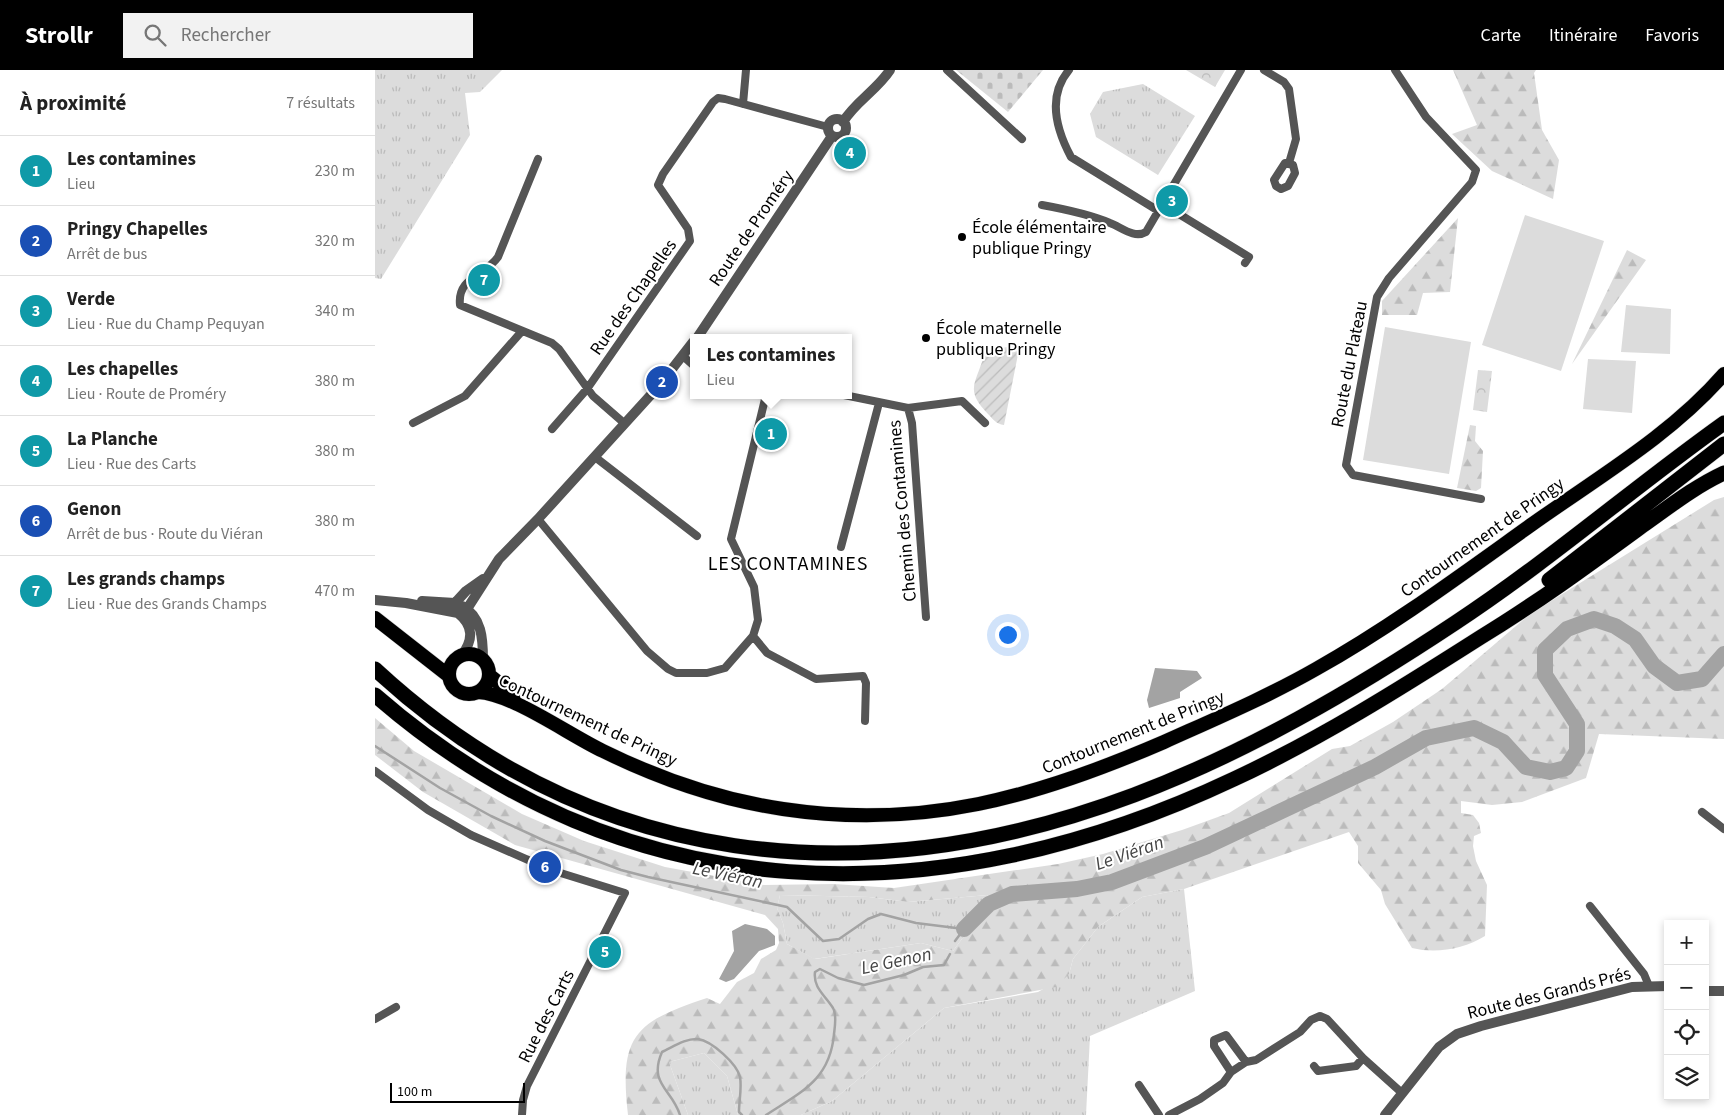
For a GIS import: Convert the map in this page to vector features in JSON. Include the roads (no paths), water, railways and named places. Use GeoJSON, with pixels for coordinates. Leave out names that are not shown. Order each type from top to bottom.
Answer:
{"type":"FeatureCollection","features":[{"type":"Feature","properties":{"kind":"highway","name":"Contournement de Pringy"},"geometry":{"type":"LineString","coordinates":[[397,636],[438,654],[472,655],[483,660],[489,675],[511,693],[618,750],[674,774],[748,795],[802,804],[869,808],[938,804],[1010,791],[1087,766],[1215,711],[1281,680],[1352,639],[1410,602],[1650,432],[1691,398],[1724,361]]}},
{"type":"Feature","properties":{"kind":"highway","name":"Contournement de Pringy"},"geometry":{"type":"LineString","coordinates":[[375,618],[449,676],[454,687],[460,691],[503,697],[635,767],[692,788],[762,806],[837,815],[901,814],[966,808],[1025,794],[1097,770],[1225,715],[1293,681],[1356,645],[1435,594],[1653,439],[1696,403],[1724,374]]}},
{"type":"Feature","properties":{"kind":"highway"},"geometry":{"type":"LineString","coordinates":[[1701,440],[1724,418]]}},
{"type":"Feature","properties":{"kind":"highway"},"geometry":{"type":"LineString","coordinates":[[375,669],[446,728],[506,767],[569,798],[638,824],[712,842],[796,853],[868,854],[943,846],[1016,832],[1102,807],[1185,774],[1268,735],[1357,685],[1458,621],[1564,546],[1724,423]]}},
{"type":"Feature","properties":{"kind":"highway"},"geometry":{"type":"LineString","coordinates":[[1430,668],[1560,572],[1724,444]]}},
{"type":"Feature","properties":{"kind":"highway"},"geometry":{"type":"LineString","coordinates":[[375,695],[424,736],[480,774],[543,808],[613,837],[648,848],[719,864],[789,872],[860,874],[923,869],[1001,857],[1077,838],[1153,813],[1232,780],[1307,742],[1430,668],[1539,599],[1681,498],[1724,473]]}},
{"type":"Feature","properties":{"kind":"highway"},"geometry":{"type":"LineString","coordinates":[[449,676],[450,666],[460,656]]}},
{"type":"Feature","properties":{"kind":"highway","name":"Contournement de Pringy"},"geometry":{"type":"LineString","coordinates":[[478,692],[486,684],[489,675]]}},
{"type":"Feature","properties":{"kind":"street"},"geometry":{"type":"LineString","coordinates":[[743,104],[746,70]]}},
{"type":"Feature","properties":{"kind":"street","name":"Route de Proméry"},"geometry":{"type":"LineString","coordinates":[[700,334],[830,131],[839,137],[844,134],[846,127],[843,122],[848,113],[874,89],[890,70]]}},
{"type":"Feature","properties":{"kind":"street"},"geometry":{"type":"LineString","coordinates":[[947,70],[1022,139]]}},
{"type":"Feature","properties":{"kind":"street"},"geometry":{"type":"LineString","coordinates":[[1069,70],[1061,80],[1055,104],[1064,144],[1071,157],[1249,257],[1245,263]]}},
{"type":"Feature","properties":{"kind":"street"},"geometry":{"type":"LineString","coordinates":[[1042,206],[1102,219],[1128,232],[1142,234],[1146,232],[1159,206],[1241,70]]}},
{"type":"Feature","properties":{"kind":"street"},"geometry":{"type":"LineString","coordinates":[[1264,70],[1284,82],[1290,94],[1296,139],[1289,163]]}},
{"type":"Feature","properties":{"kind":"street","name":"Route du Plateau"},"geometry":{"type":"LineString","coordinates":[[1395,70],[1426,117],[1476,170],[1471,182],[1389,278],[1377,297],[1346,465],[1353,475],[1481,499]]}},
{"type":"Feature","properties":{"kind":"street","name":"Rue des Chapelles"},"geometry":{"type":"LineString","coordinates":[[552,429],[587,389],[690,241],[687,229],[659,191],[657,185],[713,102],[718,98],[725,99],[830,131]]}},
{"type":"Feature","properties":{"kind":"street"},"geometry":{"type":"LineString","coordinates":[[830,131],[834,120],[843,122]]}},
{"type":"Feature","properties":{"kind":"street"},"geometry":{"type":"LineString","coordinates":[[537,159],[498,257],[489,267],[467,281],[461,289],[460,305],[545,339],[559,349],[587,389],[624,423]]}},
{"type":"Feature","properties":{"kind":"street"},"geometry":{"type":"LineString","coordinates":[[413,423],[465,396],[522,331]]}},
{"type":"Feature","properties":{"kind":"street"},"geometry":{"type":"LineString","coordinates":[[375,600],[447,609],[460,608],[499,559],[538,520],[595,457],[684,357],[690,347]]}},
{"type":"Feature","properties":{"kind":"street"},"geometry":{"type":"LineString","coordinates":[[684,357],[690,362]]}},
{"type":"Feature","properties":{"kind":"street","name":"Chemin des Contamines"},"geometry":{"type":"LineString","coordinates":[[852,397],[908,408],[912,423],[926,617]]}},
{"type":"Feature","properties":{"kind":"street"},"geometry":{"type":"LineString","coordinates":[[538,520],[647,651],[668,669],[682,674],[716,672],[725,668],[753,636],[758,620],[754,588],[731,539],[765,399]]}},
{"type":"Feature","properties":{"kind":"street"},"geometry":{"type":"LineString","coordinates":[[908,408],[961,401],[985,423]]}},
{"type":"Feature","properties":{"kind":"street"},"geometry":{"type":"LineString","coordinates":[[841,547],[879,403]]}},
{"type":"Feature","properties":{"kind":"street"},"geometry":{"type":"LineString","coordinates":[[595,457],[697,536]]}},
{"type":"Feature","properties":{"kind":"street"},"geometry":{"type":"LineString","coordinates":[[460,608],[471,632],[470,641],[460,656]]}},
{"type":"Feature","properties":{"kind":"street"},"geometry":{"type":"LineString","coordinates":[[460,608],[480,628],[483,660]]}},
{"type":"Feature","properties":{"kind":"street"},"geometry":{"type":"LineString","coordinates":[[753,636],[767,653],[816,679],[863,676],[866,683],[865,721]]}},
{"type":"Feature","properties":{"kind":"street","name":"Rue des Carts"},"geometry":{"type":"LineString","coordinates":[[375,771],[428,810],[471,835],[551,870],[625,893],[527,1086],[523,1100],[522,1115]]}},
{"type":"Feature","properties":{"kind":"street"},"geometry":{"type":"LineString","coordinates":[[1702,812],[1724,827]]}},
{"type":"Feature","properties":{"kind":"street"},"geometry":{"type":"LineString","coordinates":[[1590,906],[1643,974],[1649,986]]}},
{"type":"Feature","properties":{"kind":"street","name":"Route des Grands Prés"},"geometry":{"type":"LineString","coordinates":[[1385,1115],[1439,1047],[1457,1034],[1481,1026],[1632,987],[1664,986]]}},
{"type":"Feature","properties":{"kind":"street"},"geometry":{"type":"LineString","coordinates":[[1709,991],[1724,991]]}},
{"type":"Feature","properties":{"kind":"street"},"geometry":{"type":"LineString","coordinates":[[375,1019],[396,1007]]}},
{"type":"Feature","properties":{"kind":"street"},"geometry":{"type":"LineString","coordinates":[[1169,1115],[1223,1083],[1231,1072],[1246,1062],[1256,1060],[1300,1032],[1311,1020],[1320,1016],[1327,1019],[1363,1058],[1401,1093]]}},
{"type":"Feature","properties":{"kind":"street"},"geometry":{"type":"LineString","coordinates":[[1231,1072],[1214,1046],[1214,1040],[1226,1035],[1246,1062]]}},
{"type":"Feature","properties":{"kind":"street"},"geometry":{"type":"LineString","coordinates":[[1314,1066],[1318,1071],[1355,1066],[1363,1058]]}},
{"type":"Feature","properties":{"kind":"street"},"geometry":{"type":"LineString","coordinates":[[1139,1085],[1159,1115]]}},
{"type":"Feature","properties":{"kind":"waterway","name":"Le Viéran"},"geometry":{"type":"LineString","coordinates":[[964,929],[989,904],[1012,894],[1077,889],[1112,882],[1205,847],[1375,767],[1426,738],[1474,728],[1503,742],[1526,767],[1550,772],[1566,768],[1577,751],[1577,724],[1545,675],[1545,650],[1567,629],[1594,619],[1615,626],[1635,639],[1654,666],[1677,683],[1702,679],[1724,654]]}},
{"type":"Feature","properties":{"kind":"waterway","name":"Le Viéran"},"geometry":{"type":"LineString","coordinates":[[375,746],[440,788],[491,816],[545,841],[621,870],[787,907],[823,941],[839,939],[868,919],[881,914],[916,923],[964,929]]}},
{"type":"Feature","properties":{"kind":"waterway","name":"Le Genon"},"geometry":{"type":"LineString","coordinates":[[955,941],[964,929]]}},
{"type":"Feature","properties":{"kind":"waterway","name":"Le Genon"},"geometry":{"type":"LineString","coordinates":[[766,1115],[812,1083],[827,1063],[831,1050],[835,1014],[816,983],[815,972],[820,969],[838,978],[864,985],[904,975],[923,967],[944,965],[950,954]]}},
{"type":"Feature","properties":{"kind":"waterway","name":"Le Genon"},"geometry":{"type":"LineString","coordinates":[[680,1115],[659,1079],[658,1063],[662,1052],[684,1041],[693,1039],[704,1041],[717,1048],[738,1072],[741,1086],[739,1112],[742,1115]]}},
{"type":"Feature","properties":{"kind":"place","name":"Les chapelles"},"geometry":{"type":"Point","coordinates":[850,153]}},
{"type":"Feature","properties":{"kind":"place","name":"Verde"},"geometry":{"type":"Point","coordinates":[1172,201]}},
{"type":"Feature","properties":{"kind":"place","name":"École élémentaire publique Pringy"},"geometry":{"type":"Point","coordinates":[962,237]}},
{"type":"Feature","properties":{"kind":"place","name":"Les grands champs"},"geometry":{"type":"Point","coordinates":[484,280]}},
{"type":"Feature","properties":{"kind":"place","name":"École maternelle publique Pringy"},"geometry":{"type":"Point","coordinates":[926,338]}},
{"type":"Feature","properties":{"kind":"place","name":"Pringy Chapelles"},"geometry":{"type":"Point","coordinates":[662,382]}},
{"type":"Feature","properties":{"kind":"place","name":"Les contamines"},"geometry":{"type":"Point","coordinates":[771,434]}},
{"type":"Feature","properties":{"kind":"place","name":"Genon"},"geometry":{"type":"Point","coordinates":[545,867]}},
{"type":"Feature","properties":{"kind":"place","name":"La Planche"},"geometry":{"type":"Point","coordinates":[605,952]}},
{"type":"Feature","properties":{"kind":"district","name":"LES CONTAMINES"},"geometry":{"type":"Point","coordinates":[788,563]}}]}
